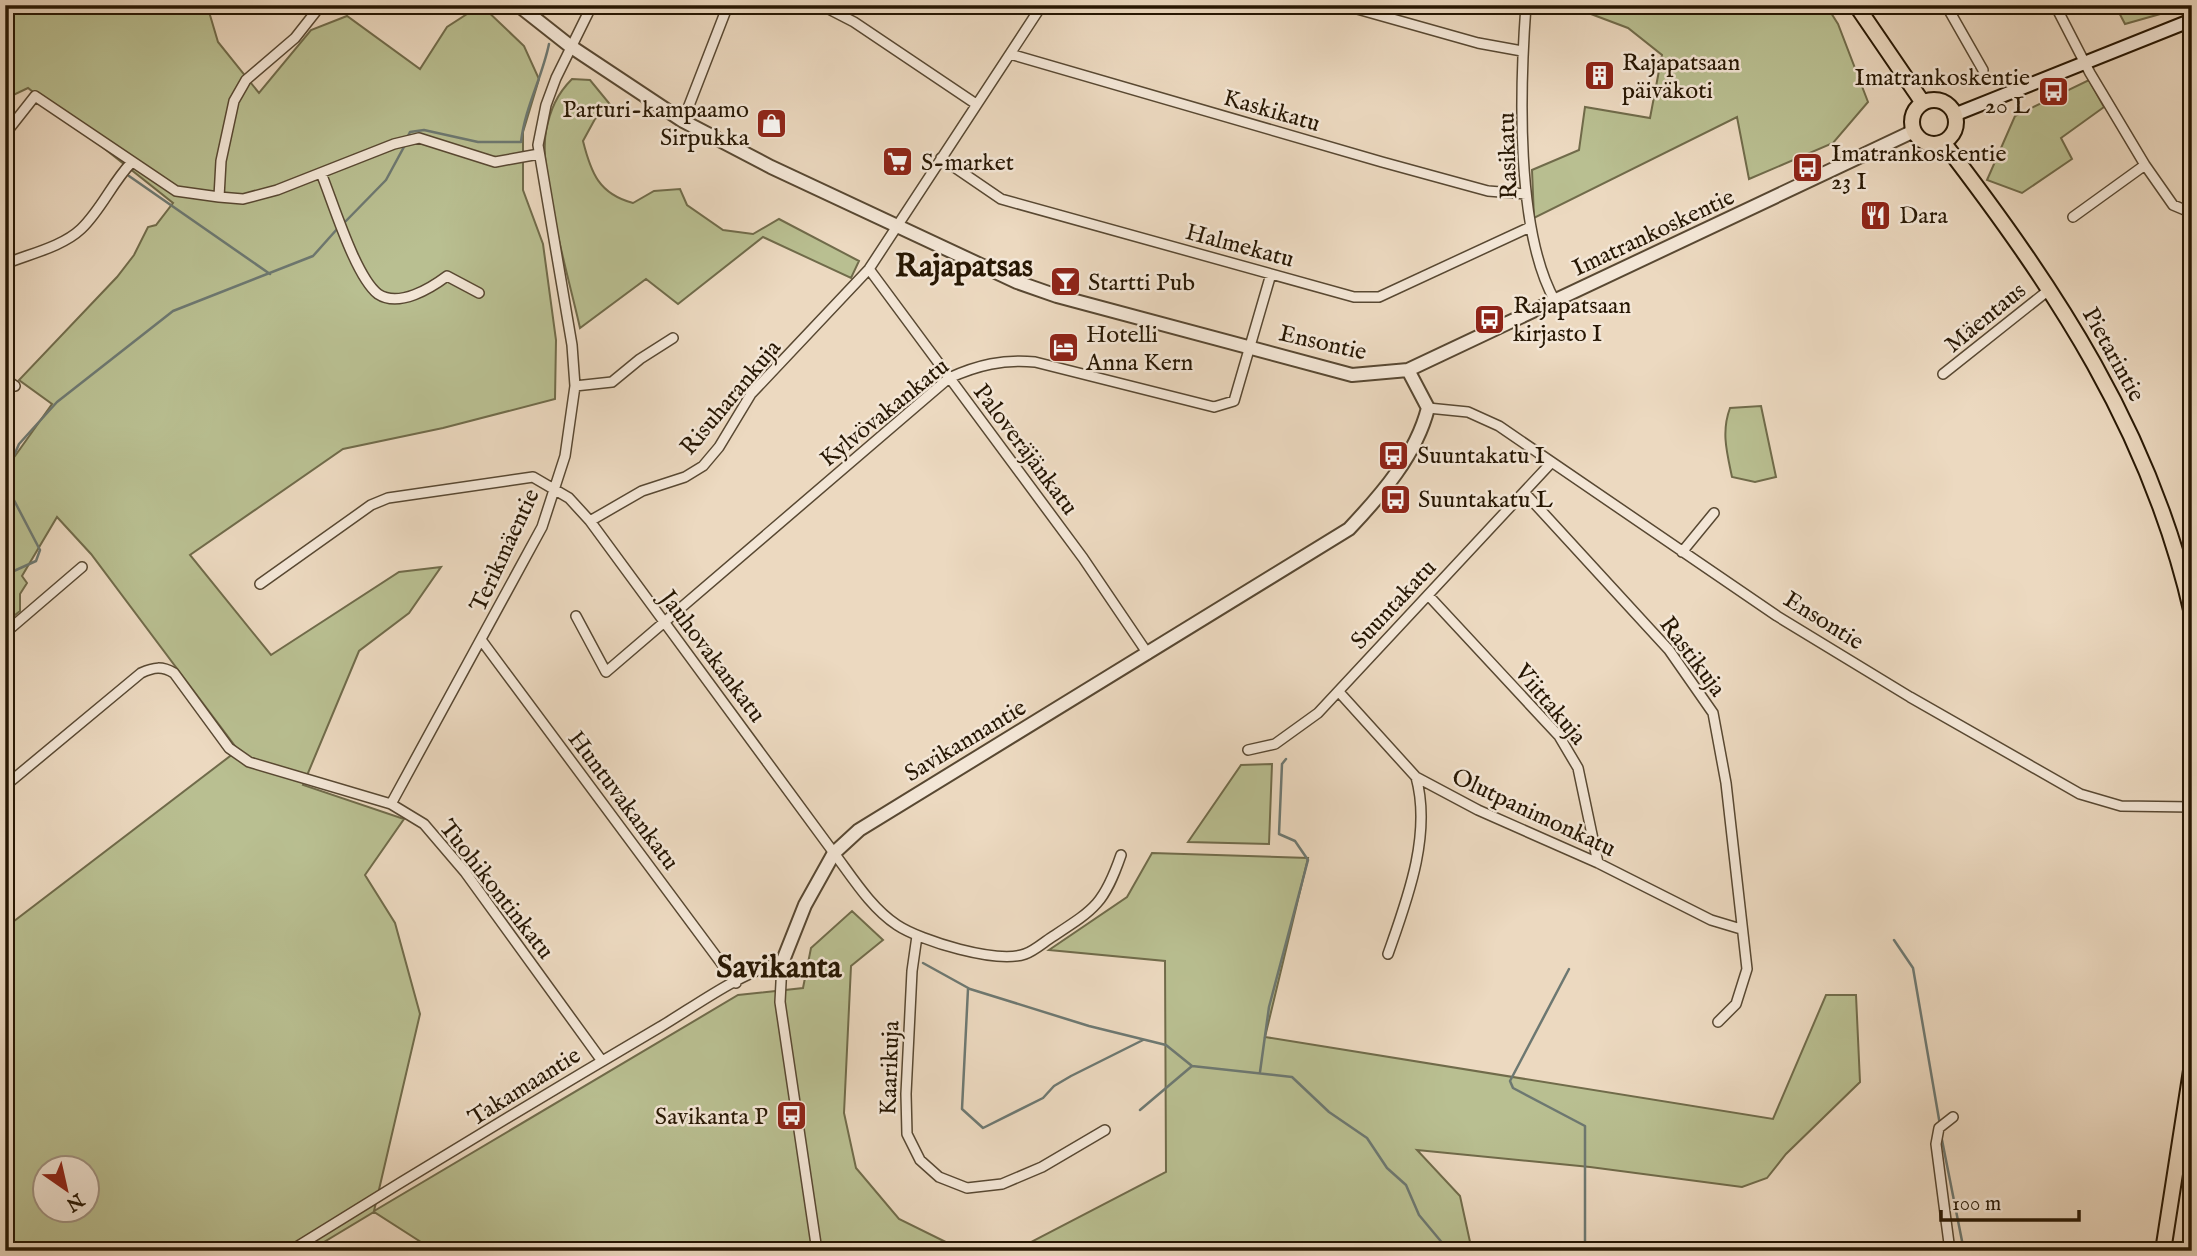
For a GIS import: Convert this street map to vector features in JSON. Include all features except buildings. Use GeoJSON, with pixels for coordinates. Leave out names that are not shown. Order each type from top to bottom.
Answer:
{"type":"FeatureCollection","features":[{"type":"Feature","properties":{"kind":"main road"},"geometry":{"type":"LineString","coordinates":[[1856,5],[1923,103]]}},
{"type":"Feature","properties":{"kind":"main road"},"geometry":{"type":"LineString","coordinates":[[1941,102],[1954,115],[1952,133],[1942,142],[1929,143],[1914,131],[1913,115],[1923,103],[1941,102]]}},
{"type":"Feature","properties":{"kind":"main road","name":"Pietarintie"},"geometry":{"type":"LineString","coordinates":[[1942,142],[2050,289],[2107,385],[2153,483],[2174,542],[2192,614]]}},
{"type":"Feature","properties":{"kind":"main road"},"geometry":{"type":"LineString","coordinates":[[2163,1251],[2192,1064]]}},
{"type":"Feature","properties":{"kind":"street"},"geometry":{"type":"LineString","coordinates":[[219,197],[221,161],[234,101],[246,80],[295,37],[321,5]]}},
{"type":"Feature","properties":{"kind":"street","name":"Ensontie"},"geometry":{"type":"LineString","coordinates":[[518,5],[570,46],[683,121],[895,227],[1017,282],[1057,296],[1352,375],[1408,370]]}},
{"type":"Feature","properties":{"kind":"street","name":"Terikmäentie"},"geometry":{"type":"LineString","coordinates":[[391,804],[542,527],[565,456],[575,386],[567,304],[539,154],[546,105],[570,46],[592,5]]}},
{"type":"Feature","properties":{"kind":"street"},"geometry":{"type":"LineString","coordinates":[[683,121],[728,5]]}},
{"type":"Feature","properties":{"kind":"street"},"geometry":{"type":"LineString","coordinates":[[821,5],[854,22],[976,104]]}},
{"type":"Feature","properties":{"kind":"street","name":"Risuharankuja"},"geometry":{"type":"LineString","coordinates":[[590,522],[642,491],[685,477],[703,466],[719,447],[751,394],[869,269],[1042,5]]}},
{"type":"Feature","properties":{"kind":"street"},"geometry":{"type":"LineString","coordinates":[[1343,5],[1478,43],[1522,51]]}},
{"type":"Feature","properties":{"kind":"street","name":"Rasikatu"},"geometry":{"type":"LineString","coordinates":[[1527,5],[1522,51],[1526,194],[1538,265],[1555,301]]}},
{"type":"Feature","properties":{"kind":"street"},"geometry":{"type":"LineString","coordinates":[[1946,5],[1983,71]]}},
{"type":"Feature","properties":{"kind":"street"},"geometry":{"type":"LineString","coordinates":[[2055,5],[2084,61],[2145,165],[2173,205],[2192,213]]}},
{"type":"Feature","properties":{"kind":"street"},"geometry":{"type":"LineString","coordinates":[[1954,115],[2192,20]]}},
{"type":"Feature","properties":{"kind":"street","name":"Kaskikatu"},"geometry":{"type":"LineString","coordinates":[[1010,54],[1395,166],[1488,191],[1526,194]]}},
{"type":"Feature","properties":{"kind":"street"},"geometry":{"type":"LineString","coordinates":[[5,134],[35,96],[176,191],[243,199],[321,173],[394,144],[419,138],[495,162],[539,154]]}},
{"type":"Feature","properties":{"kind":"street","name":"Imatrankoskentie"},"geometry":{"type":"LineString","coordinates":[[1408,370],[1914,131]]}},
{"type":"Feature","properties":{"kind":"street","name":"Halmekatu"},"geometry":{"type":"LineString","coordinates":[[941,158],[1001,199],[1354,297],[1379,297],[1530,227]]}},
{"type":"Feature","properties":{"kind":"street"},"geometry":{"type":"LineString","coordinates":[[5,264],[65,240],[80,230],[113,181],[131,163]]}},
{"type":"Feature","properties":{"kind":"street"},"geometry":{"type":"LineString","coordinates":[[2073,216],[2145,165]]}},
{"type":"Feature","properties":{"kind":"street"},"geometry":{"type":"LineString","coordinates":[[321,173],[353,254],[367,281],[379,295],[398,298],[415,294],[447,276],[479,293]]}},
{"type":"Feature","properties":{"kind":"street","name":"Paloveräjänkatu"},"geometry":{"type":"LineString","coordinates":[[869,269],[1083,558],[1148,654]]}},
{"type":"Feature","properties":{"kind":"street","name":"Kylvövakankatu"},"geometry":{"type":"LineString","coordinates":[[576,616],[606,672],[949,378],[972,367],[1007,359],[1035,362],[1214,407],[1226,406],[1234,401],[1271,274]]}},
{"type":"Feature","properties":{"kind":"street","name":"Mäentaus"},"geometry":{"type":"LineString","coordinates":[[1943,374],[2050,289]]}},
{"type":"Feature","properties":{"kind":"street"},"geometry":{"type":"LineString","coordinates":[[575,386],[612,382],[640,359],[673,338]]}},
{"type":"Feature","properties":{"kind":"street"},"geometry":{"type":"LineString","coordinates":[[1408,370],[1428,408]]}},
{"type":"Feature","properties":{"kind":"street"},"geometry":{"type":"LineString","coordinates":[[5,379],[15,386]]}},
{"type":"Feature","properties":{"kind":"street","name":"Ensontie"},"geometry":{"type":"LineString","coordinates":[[1428,408],[1468,412],[1485,419],[1777,616],[2080,794],[2121,806],[2192,807]]}},
{"type":"Feature","properties":{"kind":"street","name":"Savikannantie"},"geometry":{"type":"LineString","coordinates":[[817,1251],[780,1002],[782,963],[805,905],[834,853],[859,830],[1349,529],[1382,493],[1396,472],[1424,424],[1428,408]]}},
{"type":"Feature","properties":{"kind":"street","name":"Suuntakatu"},"geometry":{"type":"LineString","coordinates":[[1248,750],[1275,744],[1293,733],[1339,692],[1551,463]]}},
{"type":"Feature","properties":{"kind":"street"},"geometry":{"type":"LineString","coordinates":[[260,584],[371,505],[388,498],[533,477],[555,487]]}},
{"type":"Feature","properties":{"kind":"street","name":"Jauhovakankatu"},"geometry":{"type":"LineString","coordinates":[[555,487],[569,498],[590,522],[834,853],[895,924],[918,936],[999,957],[1025,954],[1094,909],[1109,889],[1121,855]]}},
{"type":"Feature","properties":{"kind":"street","name":"Rastikuja"},"geometry":{"type":"LineString","coordinates":[[1524,492],[1669,650],[1713,713],[1726,783],[1747,969],[1737,1004],[1718,1022]]}},
{"type":"Feature","properties":{"kind":"street"},"geometry":{"type":"LineString","coordinates":[[1682,552],[1714,513]]}},
{"type":"Feature","properties":{"kind":"street"},"geometry":{"type":"LineString","coordinates":[[5,633],[82,568]]}},
{"type":"Feature","properties":{"kind":"street","name":"Viittakuja"},"geometry":{"type":"LineString","coordinates":[[1428,595],[1559,736],[1578,768],[1598,863]]}},
{"type":"Feature","properties":{"kind":"street","name":"Huntuvakankatu"},"geometry":{"type":"LineString","coordinates":[[482,641],[736,983]]}},
{"type":"Feature","properties":{"kind":"street","name":"Tuohikontinkatu"},"geometry":{"type":"LineString","coordinates":[[5,786],[141,673],[153,668],[165,668],[174,673],[229,748],[249,762],[391,804],[424,824],[465,872],[602,1061]]}},
{"type":"Feature","properties":{"kind":"street","name":"Olutpanimonkatu"},"geometry":{"type":"LineString","coordinates":[[1339,692],[1416,777],[1478,810],[1598,863],[1711,920],[1741,929]]}},
{"type":"Feature","properties":{"kind":"street"},"geometry":{"type":"LineString","coordinates":[[1388,954],[1412,886],[1416,864],[1421,793],[1416,777]]}},
{"type":"Feature","properties":{"kind":"street","name":"Kaarikuja"},"geometry":{"type":"LineString","coordinates":[[918,936],[912,971],[906,1094],[907,1134],[920,1160],[940,1177],[967,1188],[1002,1184],[1042,1167],[1105,1130]]}},
{"type":"Feature","properties":{"kind":"street","name":"Takamaantie"},"geometry":{"type":"LineString","coordinates":[[290,1251],[602,1061],[769,965],[782,963]]}},
{"type":"Feature","properties":{"kind":"street"},"geometry":{"type":"LineString","coordinates":[[1950,1251],[1936,1144],[1939,1128],[1953,1117]]}},
{"type":"Feature","properties":{"kind":"green space"},"geometry":{"type":"Polygon","coordinates":[[[5,5],[207,5],[218,42],[259,93],[311,30],[347,16],[420,69],[447,27],[481,5],[524,46],[539,79],[523,132],[523,190],[543,244],[556,340],[555,399],[443,428],[343,449],[190,555],[271,655],[399,572],[441,567],[409,613],[359,651],[303,785],[404,819],[365,875],[395,923],[420,1014],[374,1211],[738,995],[803,988],[811,948],[852,911],[883,940],[851,966],[844,1113],[856,1168],[899,1219],[964,1251],[435,1251],[374,1212],[309,1251],[5,1251],[5,928],[238,750],[91,554],[57,517],[22,576],[27,583],[20,594],[20,611],[5,623],[5,470],[52,404],[19,380],[117,277],[134,255],[148,227],[156,225],[173,203],[28,88],[5,99],[5,5]]]}},
{"type":"Feature","properties":{"kind":"green space"},"geometry":{"type":"Polygon","coordinates":[[[1567,5],[1826,5],[1838,24],[1868,102],[1833,143],[1749,179],[1737,117],[1534,218],[1532,170],[1579,150],[1585,107],[1650,118],[1662,55],[1628,28],[1567,5]]]}},
{"type":"Feature","properties":{"kind":"green space"},"geometry":{"type":"Polygon","coordinates":[[[2115,5],[2192,5],[2125,24],[2115,5]]]}},
{"type":"Feature","properties":{"kind":"green space"},"geometry":{"type":"Polygon","coordinates":[[[572,79],[590,80],[613,108],[595,119],[583,141],[593,172],[604,188],[612,194],[633,203],[654,191],[680,189],[687,205],[723,230],[753,234],[779,219],[859,261],[851,278],[763,237],[678,304],[646,279],[580,328],[551,200],[545,150],[546,131],[552,109],[562,90],[572,79]]]}},
{"type":"Feature","properties":{"kind":"green space"},"geometry":{"type":"Polygon","coordinates":[[[2089,80],[2104,107],[2061,138],[2072,159],[2022,193],[1987,180],[2015,116],[2089,80]]]}},
{"type":"Feature","properties":{"kind":"green space"},"geometry":{"type":"Polygon","coordinates":[[[1761,406],[1776,477],[1755,482],[1732,477],[1725,434],[1730,408],[1761,406]]]}},
{"type":"Feature","properties":{"kind":"green space"},"geometry":{"type":"Polygon","coordinates":[[[1272,764],[1269,844],[1188,842],[1241,765],[1272,764]]]}},
{"type":"Feature","properties":{"kind":"green space"},"geometry":{"type":"Polygon","coordinates":[[[1152,853],[1308,858],[1265,1037],[1773,1119],[1826,995],[1856,995],[1860,1082],[1786,1154],[1767,1178],[1742,1187],[1590,1167],[1417,1150],[1460,1196],[1472,1251],[1014,1251],[1166,1172],[1165,961],[1049,950],[1127,897],[1152,853]]]}},
{"type":"Feature","properties":{"kind":"waterway"},"geometry":{"type":"LineString","coordinates":[[407,138],[410,132],[424,130],[478,142],[521,142],[549,44]]}},
{"type":"Feature","properties":{"kind":"waterway"},"geometry":{"type":"LineString","coordinates":[[343,224],[386,180],[405,145]]}},
{"type":"Feature","properties":{"kind":"waterway"},"geometry":{"type":"LineString","coordinates":[[129,176],[270,274]]}},
{"type":"Feature","properties":{"kind":"waterway"},"geometry":{"type":"LineString","coordinates":[[5,476],[19,444],[57,402],[173,311],[313,256],[338,228]]}},
{"type":"Feature","properties":{"kind":"waterway"},"geometry":{"type":"LineString","coordinates":[[5,483],[40,550],[36,561],[5,575]]}},
{"type":"Feature","properties":{"kind":"waterway"},"geometry":{"type":"LineString","coordinates":[[1260,1072],[1269,1007],[1308,860],[1295,841],[1279,834],[1282,764],[1286,759]]}},
{"type":"Feature","properties":{"kind":"waterway"},"geometry":{"type":"LineString","coordinates":[[1894,940],[1913,968],[1940,1125]]}},
{"type":"Feature","properties":{"kind":"waterway"},"geometry":{"type":"LineString","coordinates":[[923,963],[970,989],[1089,1026],[1166,1045],[1192,1066],[1292,1077],[1329,1112],[1367,1138],[1387,1168],[1406,1185],[1419,1215],[1449,1251]]}},
{"type":"Feature","properties":{"kind":"waterway"},"geometry":{"type":"LineString","coordinates":[[1569,969],[1510,1081],[1513,1088],[1585,1126],[1585,1251]]}},
{"type":"Feature","properties":{"kind":"waterway"},"geometry":{"type":"LineString","coordinates":[[968,989],[962,1109],[983,1128],[1043,1098],[1054,1086],[1071,1076],[1143,1040]]}},
{"type":"Feature","properties":{"kind":"waterway"},"geometry":{"type":"LineString","coordinates":[[1140,1110],[1192,1066]]}},
{"type":"Feature","properties":{"kind":"waterway"},"geometry":{"type":"LineString","coordinates":[[1941,1135],[1964,1251]]}},
{"type":"Feature","properties":{"kind":"waterway"},"geometry":{"type":"LineString","coordinates":[[2185,1251],[2192,1225]]}},
{"type":"Feature","properties":{"kind":"place","name":"Rajapatsaan päiväkoti"},"geometry":{"type":"Point","coordinates":[1599,76]}},
{"type":"Feature","properties":{"kind":"place","name":"Imatrankoskentie 20 L"},"geometry":{"type":"Point","coordinates":[2053,91]}},
{"type":"Feature","properties":{"kind":"place","name":"Parturi-kampaamo Sirpukka"},"geometry":{"type":"Point","coordinates":[772,123]}},
{"type":"Feature","properties":{"kind":"place","name":"S-market"},"geometry":{"type":"Point","coordinates":[898,162]}},
{"type":"Feature","properties":{"kind":"place","name":"Imatrankoskentie 23 I"},"geometry":{"type":"Point","coordinates":[1808,167]}},
{"type":"Feature","properties":{"kind":"place","name":"Dara"},"geometry":{"type":"Point","coordinates":[1876,215]}},
{"type":"Feature","properties":{"kind":"place","name":"Startti Pub"},"geometry":{"type":"Point","coordinates":[1065,282]}},
{"type":"Feature","properties":{"kind":"place","name":"Rajapatsaan kirjasto I"},"geometry":{"type":"Point","coordinates":[1490,319]}},
{"type":"Feature","properties":{"kind":"place","name":"Hotelli Anna Kern"},"geometry":{"type":"Point","coordinates":[1063,348]}},
{"type":"Feature","properties":{"kind":"place","name":"Suuntakatu I"},"geometry":{"type":"Point","coordinates":[1394,455]}},
{"type":"Feature","properties":{"kind":"place","name":"Suuntakatu L"},"geometry":{"type":"Point","coordinates":[1395,499]}},
{"type":"Feature","properties":{"kind":"place","name":"Savikanta P"},"geometry":{"type":"Point","coordinates":[791,1116]}},
{"type":"Feature","properties":{"kind":"district","name":"Rajapatsas"},"geometry":{"type":"Point","coordinates":[964,265]}},
{"type":"Feature","properties":{"kind":"district","name":"Savikanta"},"geometry":{"type":"Point","coordinates":[779,966]}}]}
